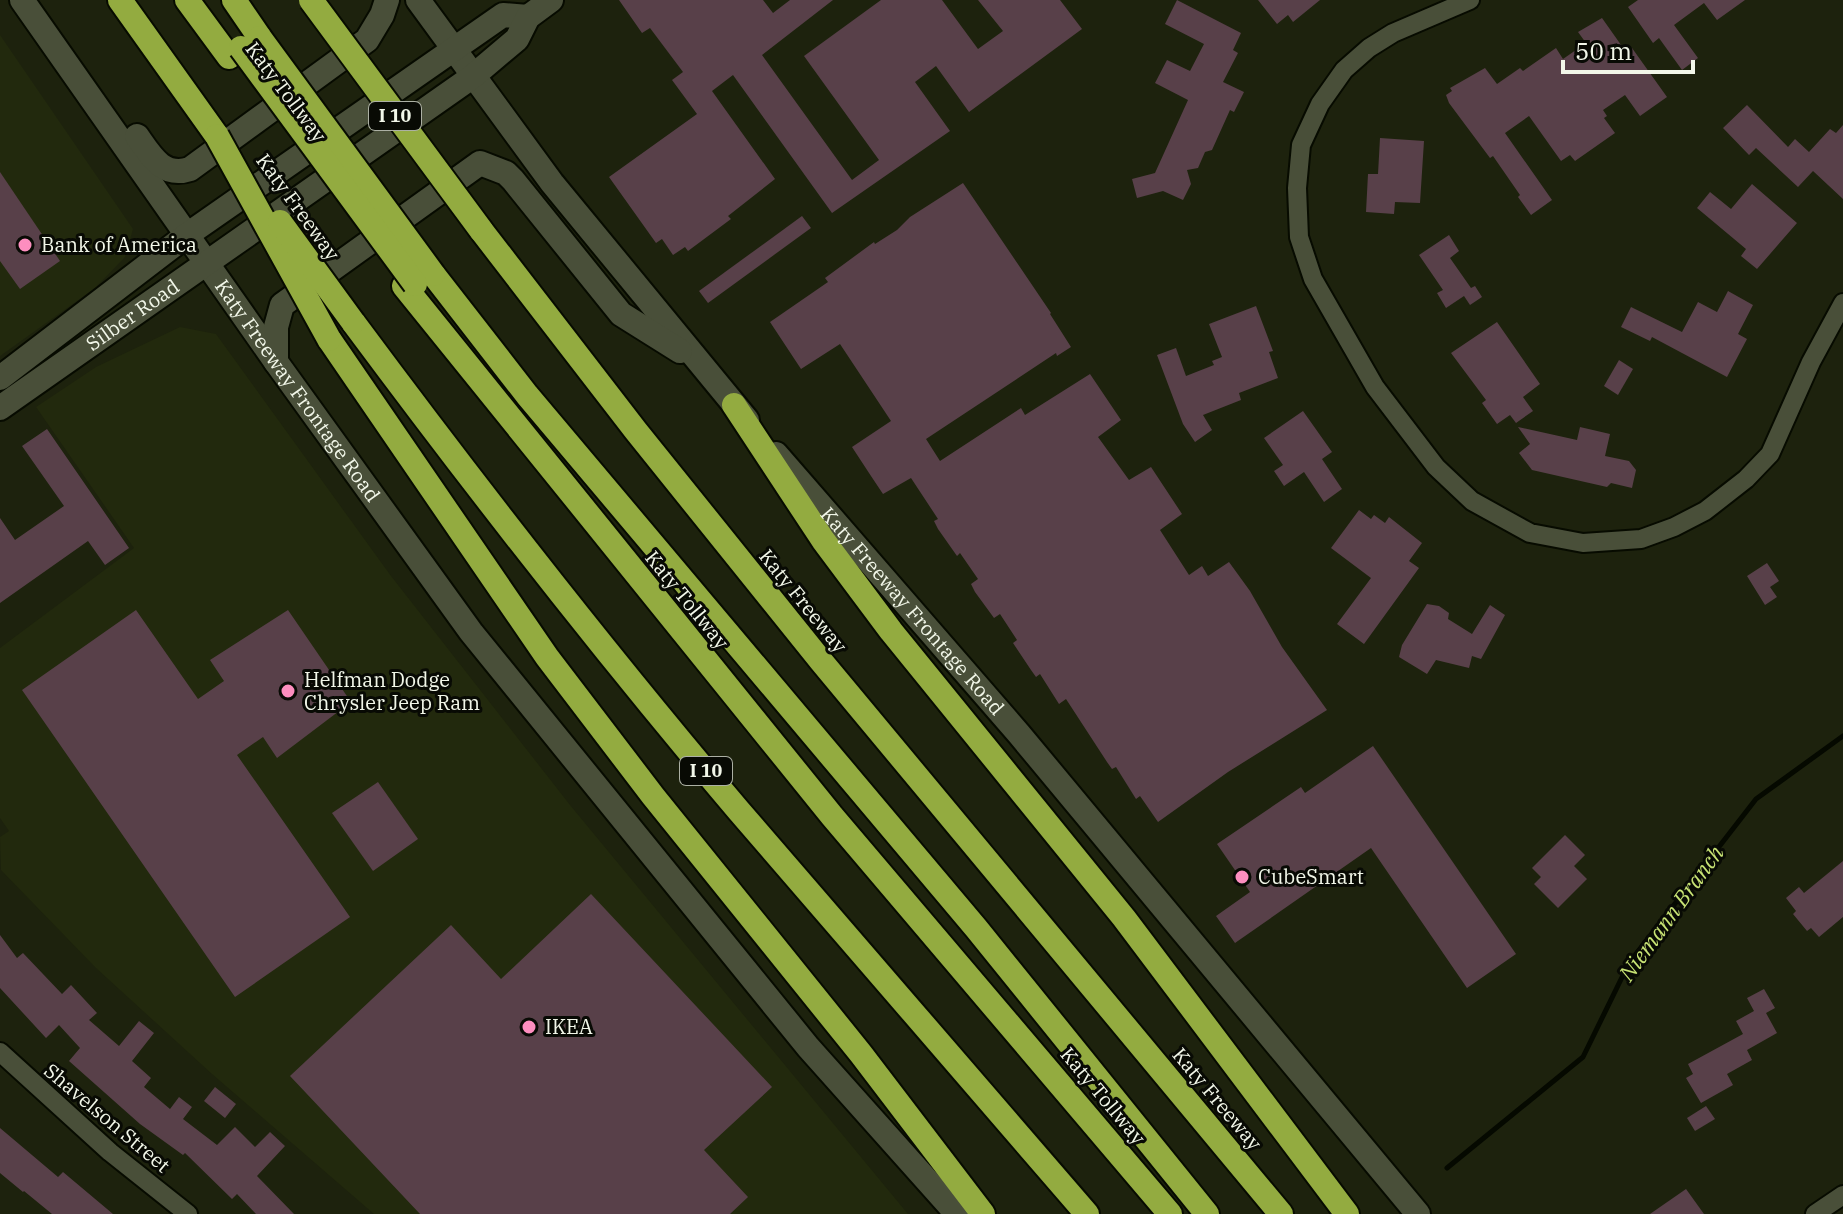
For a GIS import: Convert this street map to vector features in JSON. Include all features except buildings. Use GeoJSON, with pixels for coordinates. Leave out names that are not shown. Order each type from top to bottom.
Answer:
{"type":"FeatureCollection","features":[{"type":"Feature","properties":{"kind":"highway","name":"Katy Freeway"},"geometry":{"type":"LineString","coordinates":[[120,0],[353,322],[492,506],[680,739],[1087,1214]]}},
{"type":"Feature","properties":{"kind":"highway","name":"Katy Tollway"},"geometry":{"type":"LineString","coordinates":[[187,0],[243,48],[605,537],[832,816],[1170,1214]]}},
{"type":"Feature","properties":{"kind":"highway"},"geometry":{"type":"LineString","coordinates":[[208,0],[417,281],[536,407],[976,928],[1207,1214]]}},
{"type":"Feature","properties":{"kind":"highway"},"geometry":{"type":"LineString","coordinates":[[234,0],[243,48]]}},
{"type":"Feature","properties":{"kind":"highway","name":"Katy Freeway"},"geometry":{"type":"LineString","coordinates":[[311,0],[481,230],[636,431],[811,649],[1281,1214]]}},
{"type":"Feature","properties":{"kind":"highway"},"geometry":{"type":"LineString","coordinates":[[217,136],[329,339],[547,657],[653,796],[861,1054],[983,1214]]}},
{"type":"Feature","properties":{"kind":"highway"},"geometry":{"type":"LineString","coordinates":[[734,405],[823,540],[891,631],[1124,918],[1347,1214]]}},
{"type":"Feature","properties":{"kind":"main road","name":"Katy Freeway Frontage Road"},"geometry":{"type":"LineString","coordinates":[[22,0],[276,362],[471,632],[808,1047],[957,1214]]}},
{"type":"Feature","properties":{"kind":"main road"},"geometry":{"type":"LineString","coordinates":[[35,0],[72,44],[153,159],[161,167],[181,172],[190,169],[367,40],[387,0]]}},
{"type":"Feature","properties":{"kind":"main road","name":"Katy Freeway Frontage Road"},"geometry":{"type":"LineString","coordinates":[[418,0],[552,183],[699,363],[1019,734],[1418,1214]]}},
{"type":"Feature","properties":{"kind":"main road","name":"Silber Road"},"geometry":{"type":"LineString","coordinates":[[0,408],[472,77],[517,39],[528,17],[551,0]]}},
{"type":"Feature","properties":{"kind":"main road","name":"Silber Road"},"geometry":{"type":"LineString","coordinates":[[0,378],[38,352],[187,235],[453,49],[503,15],[528,17]]}},
{"type":"Feature","properties":{"kind":"main road"},"geometry":{"type":"LineString","coordinates":[[276,362],[276,327],[282,305],[480,163],[506,173],[513,180],[621,314],[699,363]]}},
{"type":"Feature","properties":{"kind":"street"},"geometry":{"type":"LineString","coordinates":[[1470,0],[1393,33],[1369,48],[1344,70],[1320,104],[1301,145],[1297,188],[1299,237],[1313,279],[1375,387],[1436,467],[1472,501],[1530,533],[1583,543],[1641,539],[1705,511],[1746,479],[1770,454],[1811,362],[1843,303]]}},
{"type":"Feature","properties":{"kind":"street","name":"Shavelson Street"},"geometry":{"type":"LineString","coordinates":[[0,1052],[110,1152],[188,1214]]}},
{"type":"Feature","properties":{"kind":"street"},"geometry":{"type":"LineString","coordinates":[[1815,1214],[1843,1195]]}},
{"type":"Feature","properties":{"kind":"shaded area"},"geometry":{"type":"Polygon","coordinates":[[[0,35],[133,229],[125,257],[95,288],[0,356],[0,35]]]}},
{"type":"Feature","properties":{"kind":"shaded area"},"geometry":{"type":"Polygon","coordinates":[[[180,327],[216,334],[391,576],[570,805],[908,1214],[374,1214],[212,1074],[96,968],[1,870],[0,837],[9,831],[0,818],[0,648],[134,548],[36,407],[96,367],[180,327]]]}},
{"type":"Feature","properties":{"kind":"waterway","name":"Niemann Branch"},"geometry":{"type":"LineString","coordinates":[[1447,1168],[1583,1057],[1629,963],[1756,799],[1843,736]]}},
{"type":"Feature","properties":{"kind":"place","name":"Bank of America"},"geometry":{"type":"Point","coordinates":[25,245]}},
{"type":"Feature","properties":{"kind":"place","name":"Helfman Dodge Chrysler Jeep Ram"},"geometry":{"type":"Point","coordinates":[288,691]}},
{"type":"Feature","properties":{"kind":"place","name":"CubeSmart"},"geometry":{"type":"Point","coordinates":[1242,877]}},
{"type":"Feature","properties":{"kind":"place","name":"IKEA"},"geometry":{"type":"Point","coordinates":[529,1027]}}]}
